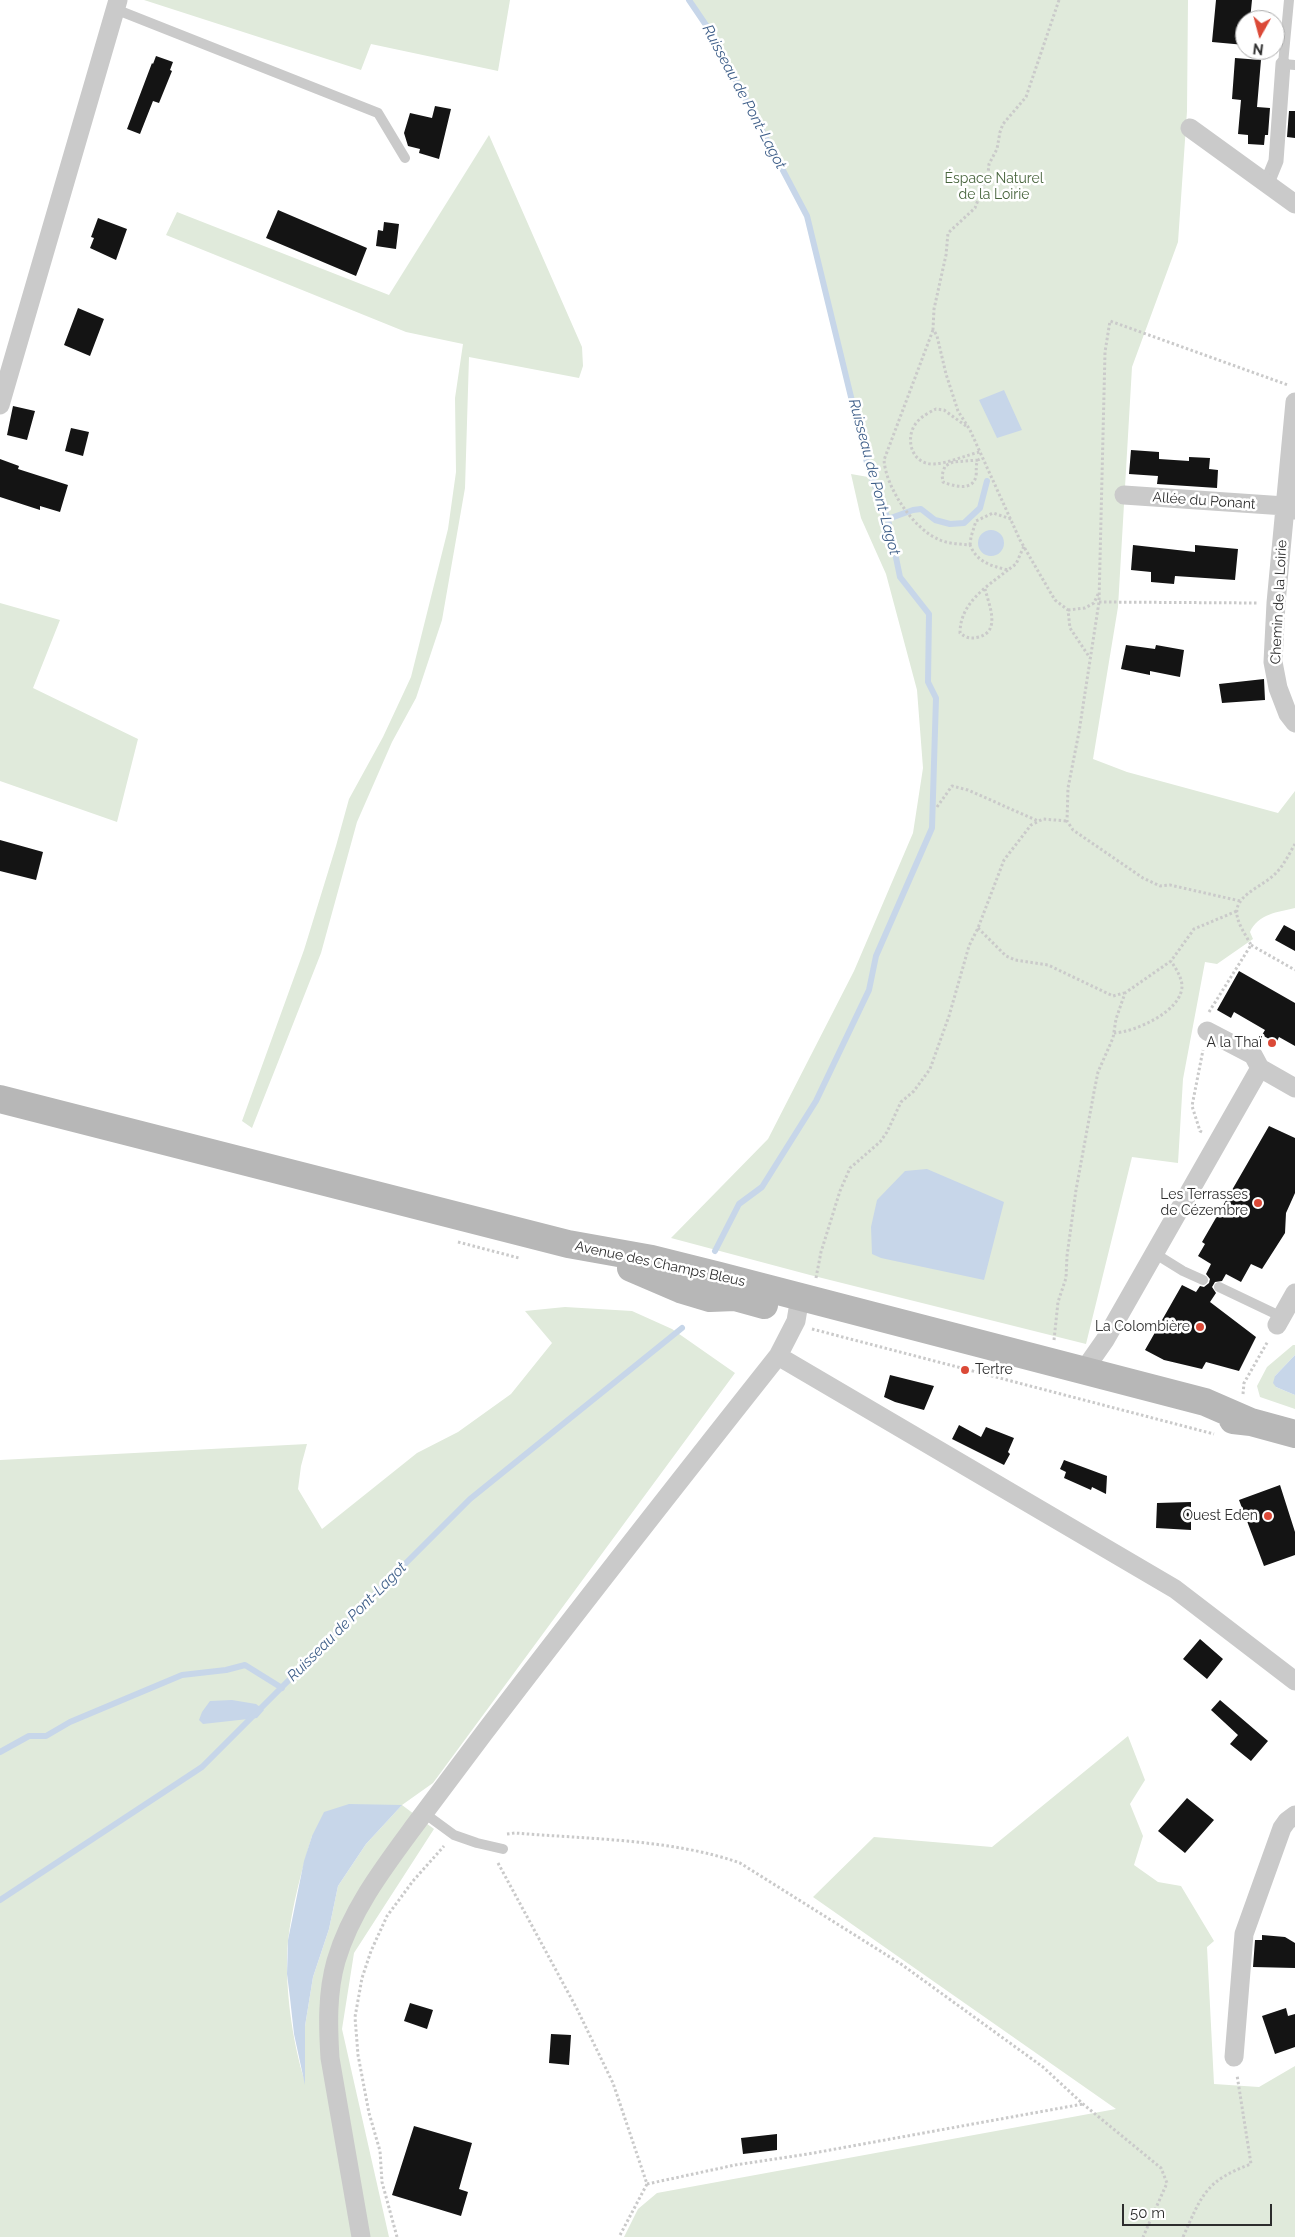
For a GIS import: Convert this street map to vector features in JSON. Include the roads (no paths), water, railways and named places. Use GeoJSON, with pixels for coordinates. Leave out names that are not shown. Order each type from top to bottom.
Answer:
{"type":"FeatureCollection","features":[{"type":"Feature","properties":{"kind":"main road","name":"Avenue des Champs Bleus"},"geometry":{"type":"LineString","coordinates":[[0,1099],[568,1244],[652,1259],[1047,1377],[1205,1418],[1251,1422]]}},
{"type":"Feature","properties":{"kind":"main road","name":"Avenue des Champs Bleus"},"geometry":{"type":"LineString","coordinates":[[801,1304],[1084,1370],[1205,1402],[1251,1422],[1295,1434]]}},
{"type":"Feature","properties":{"kind":"main road","name":"Avenue des Champs Bleus"},"geometry":{"type":"LineString","coordinates":[[1047,1377],[1058,1374],[1082,1380],[1084,1370]]}},
{"type":"Feature","properties":{"kind":"street"},"geometry":{"type":"LineString","coordinates":[[0,405],[116,5]]}},
{"type":"Feature","properties":{"kind":"street"},"geometry":{"type":"LineString","coordinates":[[1267,183],[1276,161],[1289,64]]}},
{"type":"Feature","properties":{"kind":"street"},"geometry":{"type":"LineString","coordinates":[[1190,128],[1295,204]]}},
{"type":"Feature","properties":{"kind":"street","name":"Chemin de la Loirie"},"geometry":{"type":"LineString","coordinates":[[1295,402],[1290,508],[1276,603],[1273,662],[1278,688],[1288,714],[1295,723]]}},
{"type":"Feature","properties":{"kind":"street","name":"Allée du Ponant"},"geometry":{"type":"LineString","coordinates":[[1124,495],[1290,508]]}},
{"type":"Feature","properties":{"kind":"street"},"geometry":{"type":"LineString","coordinates":[[1207,1031],[1253,1055],[1260,1068],[1295,1088]]}},
{"type":"Feature","properties":{"kind":"street"},"geometry":{"type":"LineString","coordinates":[[1084,1370],[1105,1340],[1260,1068]]}},
{"type":"Feature","properties":{"kind":"street"},"geometry":{"type":"LineString","coordinates":[[1279,1321],[1295,1293]]}},
{"type":"Feature","properties":{"kind":"street"},"geometry":{"type":"LineString","coordinates":[[361,2237],[330,2058],[329,2008],[331,1983],[336,1960],[361,1903],[424,1813],[602,1579],[778,1356],[801,1304]]}},
{"type":"Feature","properties":{"kind":"street"},"geometry":{"type":"LineString","coordinates":[[778,1356],[1175,1588],[1295,1681]]}},
{"type":"Feature","properties":{"kind":"street"},"geometry":{"type":"LineString","coordinates":[[1234,2057],[1244,1934],[1282,1828],[1295,1815]]}},
{"type":"Feature","properties":{"kind":"lane"},"geometry":{"type":"LineString","coordinates":[[1288,0],[1289,64]]}},
{"type":"Feature","properties":{"kind":"lane"},"geometry":{"type":"LineString","coordinates":[[116,5],[378,114],[405,158]]}},
{"type":"Feature","properties":{"kind":"lane"},"geometry":{"type":"LineString","coordinates":[[1154,1253],[1182,1271],[1203,1280]]}},
{"type":"Feature","properties":{"kind":"lane"},"geometry":{"type":"LineString","coordinates":[[1219,1287],[1279,1321]]}},
{"type":"Feature","properties":{"kind":"lane"},"geometry":{"type":"LineString","coordinates":[[424,1813],[454,1835],[503,1849]]}},
{"type":"Feature","properties":{"kind":"water"},"geometry":{"type":"Polygon","coordinates":[[[1004,390],[1022,430],[997,438],[979,400],[1004,390]]]}},
{"type":"Feature","properties":{"kind":"water"},"geometry":{"type":"Polygon","coordinates":[[[991,530],[1000,534],[1004,543],[1000,552],[991,556],[982,552],[978,543],[982,534],[991,530]]]}},
{"type":"Feature","properties":{"kind":"water"},"geometry":{"type":"Polygon","coordinates":[[[927,1169],[1004,1202],[984,1280],[881,1258],[872,1254],[871,1227],[877,1200],[905,1171],[927,1169]]]}},
{"type":"Feature","properties":{"kind":"water"},"geometry":{"type":"Polygon","coordinates":[[[1295,1355],[1295,1395],[1276,1387],[1273,1383],[1275,1376],[1295,1355]]]}},
{"type":"Feature","properties":{"kind":"water"},"geometry":{"type":"Polygon","coordinates":[[[232,1700],[256,1704],[264,1710],[257,1718],[203,1724],[199,1720],[210,1701],[232,1700]]]}},
{"type":"Feature","properties":{"kind":"water"},"geometry":{"type":"Polygon","coordinates":[[[349,1804],[402,1805],[366,1844],[338,1886],[329,1929],[313,1977],[305,2026],[305,2085],[294,2034],[287,1974],[288,1940],[304,1861],[312,1836],[324,1812],[349,1804]]]}},
{"type":"Feature","properties":{"kind":"waterway","name":"Ruisseau de Pont-Lagot"},"geometry":{"type":"LineString","coordinates":[[689,0],[708,28],[807,216],[869,471],[888,519],[900,577],[929,614],[928,682],[936,698],[932,828],[876,956],[869,990],[816,1101],[762,1187],[739,1204],[715,1251]]}},
{"type":"Feature","properties":{"kind":"waterway"},"geometry":{"type":"LineString","coordinates":[[888,519],[921,509],[935,520],[950,524],[964,523],[980,508],[987,481]]}},
{"type":"Feature","properties":{"kind":"waterway","name":"Ruisseau de Pont-Lagot"},"geometry":{"type":"LineString","coordinates":[[0,1900],[202,1767],[470,1499],[682,1328]]}},
{"type":"Feature","properties":{"kind":"waterway"},"geometry":{"type":"LineString","coordinates":[[0,1752],[29,1736],[46,1736],[70,1722],[182,1675],[226,1670],[245,1665],[282,1688]]}},
{"type":"Feature","properties":{"kind":"place","name":"A la Thaï"},"geometry":{"type":"Point","coordinates":[1272,1043]}},
{"type":"Feature","properties":{"kind":"place","name":"Les Terrasses de Cézembre"},"geometry":{"type":"Point","coordinates":[1258,1203]}},
{"type":"Feature","properties":{"kind":"place","name":"La Colombière"},"geometry":{"type":"Point","coordinates":[1200,1327]}},
{"type":"Feature","properties":{"kind":"place","name":"Tertre"},"geometry":{"type":"Point","coordinates":[965,1370]}},
{"type":"Feature","properties":{"kind":"place","name":"Ouest Eden"},"geometry":{"type":"Point","coordinates":[1268,1516]}},
{"type":"Feature","properties":{"kind":"park label","name":"Éspace Naturel de la Loirie"},"geometry":{"type":"Point","coordinates":[994,187]}}]}
